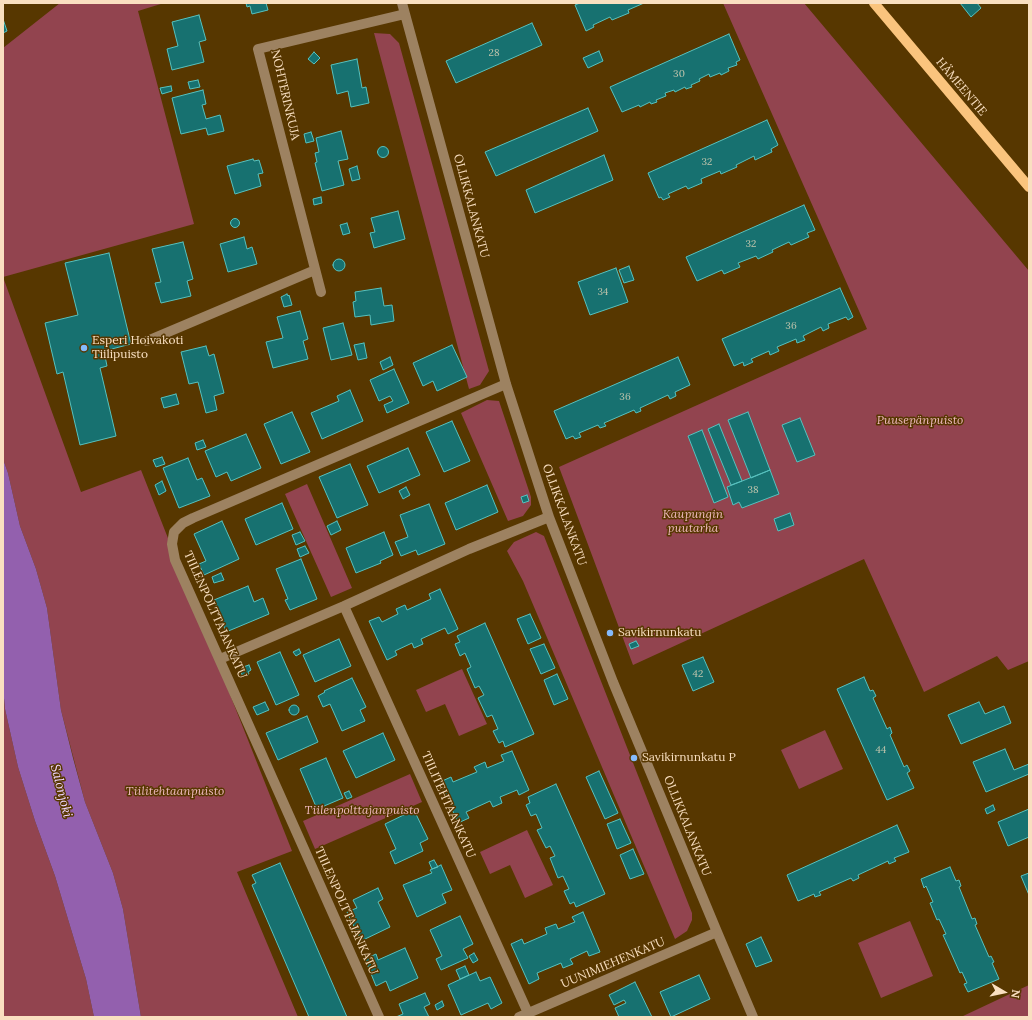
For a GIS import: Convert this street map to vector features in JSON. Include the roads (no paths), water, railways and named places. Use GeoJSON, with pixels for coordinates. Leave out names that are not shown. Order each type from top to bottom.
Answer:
{"type":"FeatureCollection","features":[{"type":"Feature","properties":{"kind":"main road","name":"HÄMEENTIE"},"geometry":{"type":"LineString","coordinates":[[874,3],[1029,187]]}},
{"type":"Feature","properties":{"kind":"street","name":"OLLIKKALANKATU"},"geometry":{"type":"LineString","coordinates":[[402,3],[506,384],[549,516],[613,682],[753,1017]]}},
{"type":"Feature","properties":{"kind":"street","name":"NOHTERINKUJA"},"geometry":{"type":"LineString","coordinates":[[320,292],[258,49],[405,14]]}},
{"type":"Feature","properties":{"kind":"street"},"geometry":{"type":"LineString","coordinates":[[147,341],[315,270]]}},
{"type":"Feature","properties":{"kind":"street","name":"TIILENPOLTTAJANKATU"},"geometry":{"type":"LineString","coordinates":[[379,1017],[175,560],[172,544],[174,532],[183,523],[193,518],[506,384]]}},
{"type":"Feature","properties":{"kind":"street"},"geometry":{"type":"LineString","coordinates":[[220,659],[344,606],[469,549],[549,516]]}},
{"type":"Feature","properties":{"kind":"street","name":"TIILITEHTAANKATU"},"geometry":{"type":"LineString","coordinates":[[344,606],[523,1015]]}},
{"type":"Feature","properties":{"kind":"street","name":"UUNIMIEHENKATU"},"geometry":{"type":"LineString","coordinates":[[523,1015],[717,932]]}},
{"type":"Feature","properties":{"kind":"water","name":"Salonjoki"},"geometry":{"type":"Polygon","coordinates":[[[3,459],[8,473],[20,526],[36,569],[47,608],[61,710],[73,758],[85,802],[113,873],[123,909],[141,1017],[94,1017],[86,979],[55,876],[35,821],[18,767],[5,709],[3,687],[3,459]]]}},
{"type":"Feature","properties":{"kind":"place","name":"Esperi Hoivakoti Tiilipuisto"},"geometry":{"type":"Point","coordinates":[84,348]}},
{"type":"Feature","properties":{"kind":"place","name":"Savikirnunkatu"},"geometry":{"type":"Point","coordinates":[610,633]}},
{"type":"Feature","properties":{"kind":"place","name":"Savikirnunkatu P"},"geometry":{"type":"Point","coordinates":[634,758]}},
{"type":"Feature","properties":{"kind":"park label","name":"Puusepänpuisto"},"geometry":{"type":"Point","coordinates":[920,421]}},
{"type":"Feature","properties":{"kind":"park label","name":"Kaupungin puutarha"},"geometry":{"type":"Point","coordinates":[693,522]}},
{"type":"Feature","properties":{"kind":"park label","name":"Tiilitehtaanpuisto"},"geometry":{"type":"Point","coordinates":[175,792]}},
{"type":"Feature","properties":{"kind":"park label","name":"Tiilenpolttajanpuisto"},"geometry":{"type":"Point","coordinates":[362,811]}}]}
